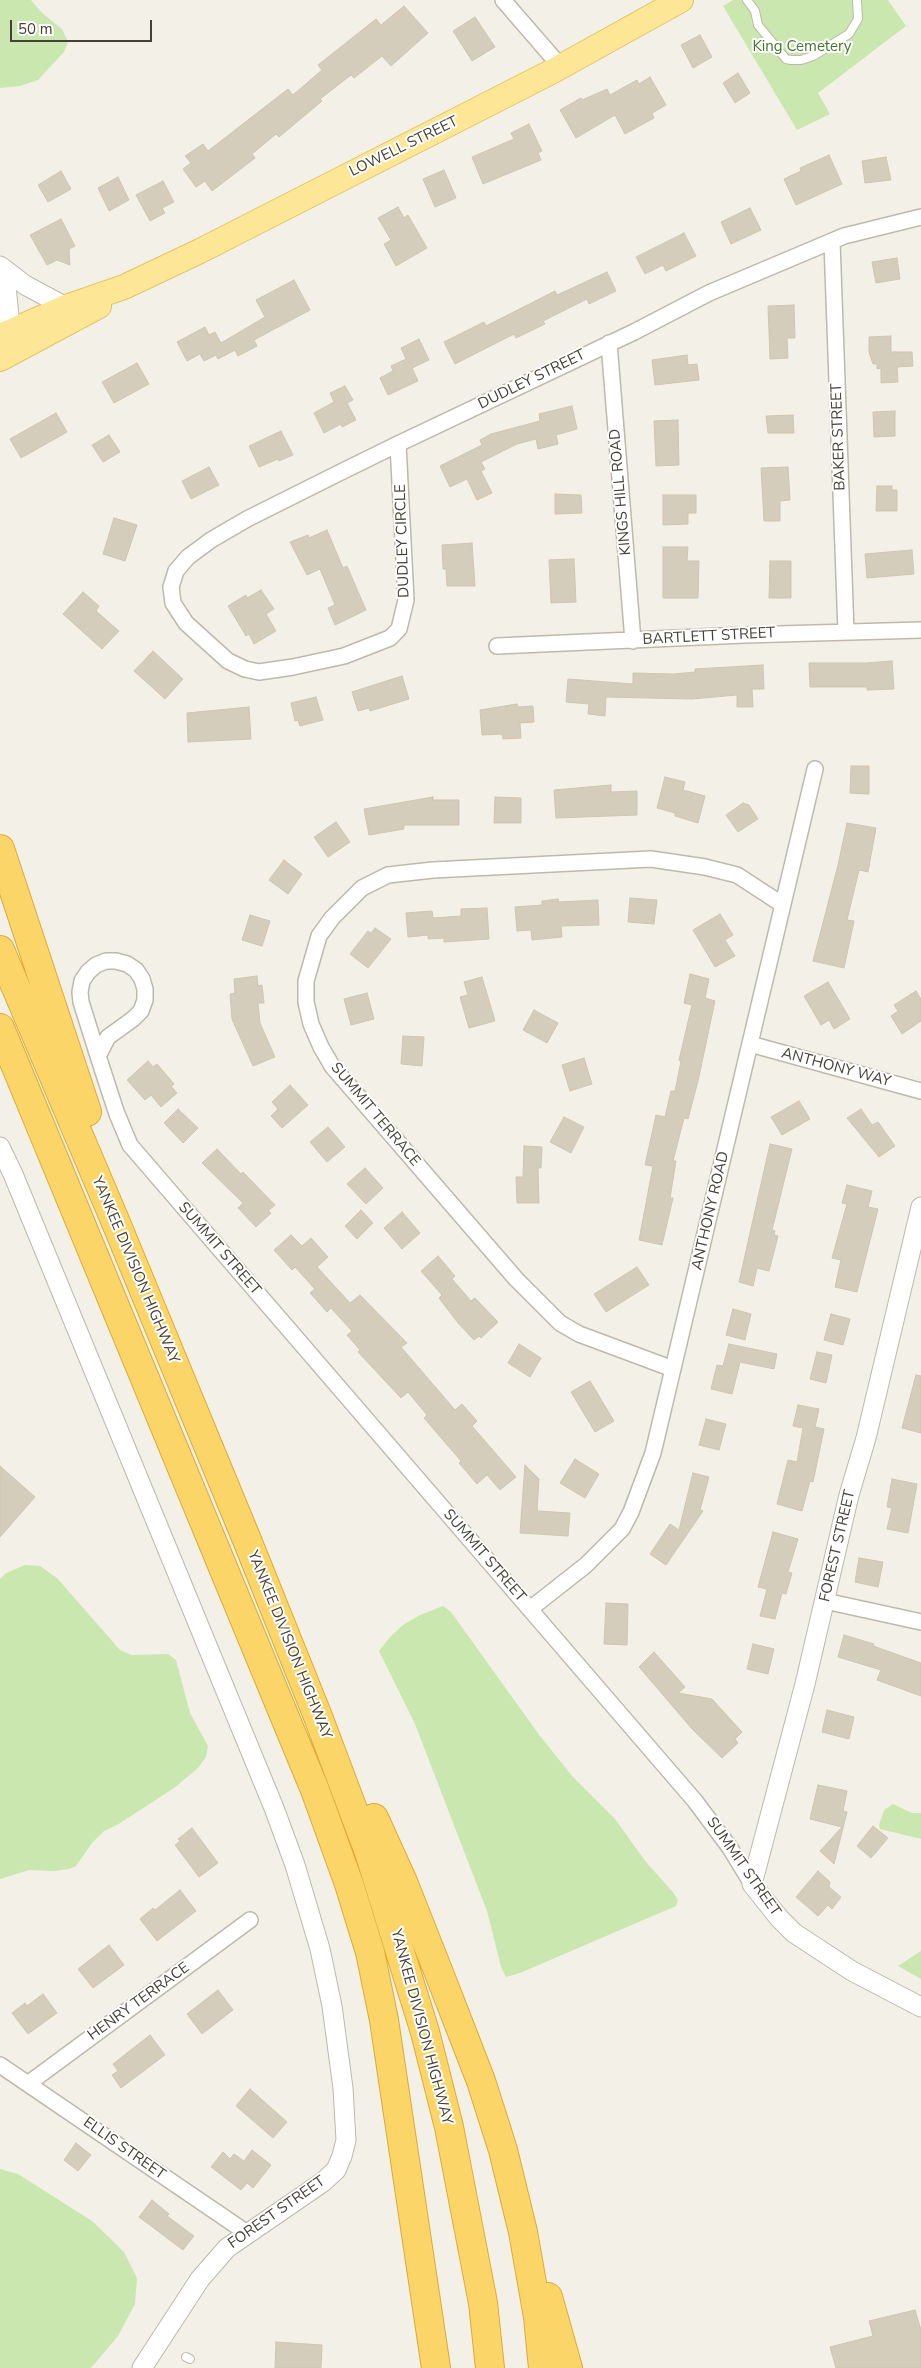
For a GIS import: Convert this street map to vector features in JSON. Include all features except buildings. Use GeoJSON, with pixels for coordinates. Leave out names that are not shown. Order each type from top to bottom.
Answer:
{"type":"FeatureCollection","features":[{"type":"Feature","properties":{"kind":"highway"},"geometry":{"type":"LineString","coordinates":[[0,849],[164,1339]]}},
{"type":"Feature","properties":{"kind":"highway","name":"YANKEE DIVISION HIGHWAY"},"geometry":{"type":"LineString","coordinates":[[0,950],[164,1339],[279,1621],[369,1852],[425,2032],[449,2126],[483,2303],[490,2368]]}},
{"type":"Feature","properties":{"kind":"highway","name":"YANKEE DIVISION HIGHWAY"},"geometry":{"type":"LineString","coordinates":[[0,1028],[315,1790],[349,1884],[370,1952],[384,2020],[436,2368]]}},
{"type":"Feature","properties":{"kind":"highway"},"geometry":{"type":"LineString","coordinates":[[279,1621],[359,1785],[410,1900],[481,2081],[504,2150],[521,2222],[538,2317],[543,2368]]}},
{"type":"Feature","properties":{"kind":"highway"},"geometry":{"type":"LineString","coordinates":[[521,2222],[546,2290],[568,2368]]}},
{"type":"Feature","properties":{"kind":"main road","name":"LOWELL STREET"},"geometry":{"type":"LineString","coordinates":[[0,336],[66,307],[124,287],[200,251],[560,67],[682,0]]}},
{"type":"Feature","properties":{"kind":"main road","name":"LOWELL STREET"},"geometry":{"type":"LineString","coordinates":[[0,359],[95,310],[124,287]]}},
{"type":"Feature","properties":{"kind":"street"},"geometry":{"type":"LineString","coordinates":[[503,0],[560,67]]}},
{"type":"Feature","properties":{"kind":"street","name":"DUDLEY STREET"},"geometry":{"type":"LineString","coordinates":[[171,587],[176,571],[188,557],[211,540],[256,515],[398,444],[709,293],[844,236],[921,217]]}},
{"type":"Feature","properties":{"kind":"street","name":"BAKER STREET"},"geometry":{"type":"LineString","coordinates":[[832,242],[846,632]]}},
{"type":"Feature","properties":{"kind":"street"},"geometry":{"type":"LineString","coordinates":[[0,266],[25,285],[66,307]]}},
{"type":"Feature","properties":{"kind":"street"},"geometry":{"type":"LineString","coordinates":[[0,266],[6,287],[9,316],[0,328]]}},
{"type":"Feature","properties":{"kind":"street","name":"KINGS HILL ROAD"},"geometry":{"type":"LineString","coordinates":[[609,343],[633,641]]}},
{"type":"Feature","properties":{"kind":"street","name":"DUDLEY CIRCLE"},"geometry":{"type":"LineString","coordinates":[[171,587],[173,603],[186,623],[228,662],[245,669],[259,672],[293,667],[344,656],[390,638],[400,629],[406,600],[398,444]]}},
{"type":"Feature","properties":{"kind":"street","name":"BARTLETT STREET"},"geometry":{"type":"LineString","coordinates":[[497,646],[921,630]]}},
{"type":"Feature","properties":{"kind":"street","name":"ANTHONY ROAD"},"geometry":{"type":"LineString","coordinates":[[530,1610],[586,1565],[622,1529],[634,1504],[653,1453],[815,769]]}},
{"type":"Feature","properties":{"kind":"street","name":"SUMMIT TERRACE"},"geometry":{"type":"LineString","coordinates":[[673,1369],[579,1334],[554,1317],[516,1279],[332,1066],[321,1047],[312,1024],[306,1002],[306,980],[320,936],[332,918],[362,888],[388,875],[432,870],[651,859],[704,866],[736,874],[783,905]]}},
{"type":"Feature","properties":{"kind":"street","name":"SUMMIT STREET"},"geometry":{"type":"LineString","coordinates":[[98,1056],[108,1037],[133,1019],[141,1011],[145,1000],[144,984],[136,970],[127,964],[116,961],[106,961],[92,969],[82,982],[81,1002],[98,1056],[123,1130],[138,1156],[695,1801],[730,1848],[752,1884],[778,1918],[794,1933],[852,1971],[921,2007]]}},
{"type":"Feature","properties":{"kind":"street","name":"ANTHONY WAY"},"geometry":{"type":"LineString","coordinates":[[750,1044],[921,1091]]}},
{"type":"Feature","properties":{"kind":"street","name":"FOREST STREET"},"geometry":{"type":"LineString","coordinates":[[0,1147],[13,1174],[274,1808],[295,1865],[320,1948],[332,2006],[346,2127],[342,2156],[336,2170],[323,2182],[246,2233],[227,2248],[200,2279],[163,2340],[142,2368]]}},
{"type":"Feature","properties":{"kind":"street","name":"FOREST STREET"},"geometry":{"type":"LineString","coordinates":[[752,1884],[805,1684],[918,1230],[921,1207]]}},
{"type":"Feature","properties":{"kind":"street"},"geometry":{"type":"LineString","coordinates":[[825,1601],[921,1622]]}},
{"type":"Feature","properties":{"kind":"street","name":"HENRY TERRACE"},"geometry":{"type":"LineString","coordinates":[[28,2083],[250,1920]]}},
{"type":"Feature","properties":{"kind":"street","name":"ELLIS STREET"},"geometry":{"type":"LineString","coordinates":[[0,2065],[246,2233]]}},
{"type":"Feature","properties":{"kind":"lane"},"geometry":{"type":"LineString","coordinates":[[747,0],[755,11],[758,25],[786,59],[792,60],[813,56],[849,34],[858,18],[857,0]]}},
{"type":"Feature","properties":{"kind":"green space"},"geometry":{"type":"Polygon","coordinates":[[[0,0],[31,0],[42,13],[62,29],[68,42],[64,52],[38,80],[20,86],[0,88],[0,0]]]}},
{"type":"Feature","properties":{"kind":"green space","name":"King Cemetery"},"geometry":{"type":"Polygon","coordinates":[[[733,0],[888,0],[906,26],[818,93],[830,114],[797,130],[723,6],[733,0]]]}},
{"type":"Feature","properties":{"kind":"green space"},"geometry":{"type":"Polygon","coordinates":[[[25,1565],[40,1566],[57,1578],[120,1650],[132,1655],[168,1654],[176,1660],[190,1713],[208,1746],[206,1757],[198,1768],[174,1788],[117,1825],[104,1831],[92,1843],[76,1866],[54,1871],[29,1870],[0,1879],[0,1579],[6,1573],[25,1565]]]}},
{"type":"Feature","properties":{"kind":"green space"},"geometry":{"type":"Polygon","coordinates":[[[443,1606],[451,1612],[540,1736],[573,1777],[615,1819],[646,1862],[672,1891],[678,1900],[676,1906],[520,1973],[506,1977],[501,1967],[487,1911],[415,1724],[379,1651],[403,1625],[420,1615],[443,1606]]]}},
{"type":"Feature","properties":{"kind":"green space"},"geometry":{"type":"Polygon","coordinates":[[[893,1804],[912,1813],[921,1813],[921,1839],[880,1829],[879,1825],[884,1810],[893,1804]]]}},
{"type":"Feature","properties":{"kind":"green space"},"geometry":{"type":"Polygon","coordinates":[[[921,1951],[921,1979],[898,1966],[921,1951]]]}},
{"type":"Feature","properties":{"kind":"green space"},"geometry":{"type":"Polygon","coordinates":[[[0,2169],[18,2174],[92,2221],[124,2252],[137,2278],[135,2304],[118,2336],[91,2368],[0,2368],[0,2169]]]}}]}
